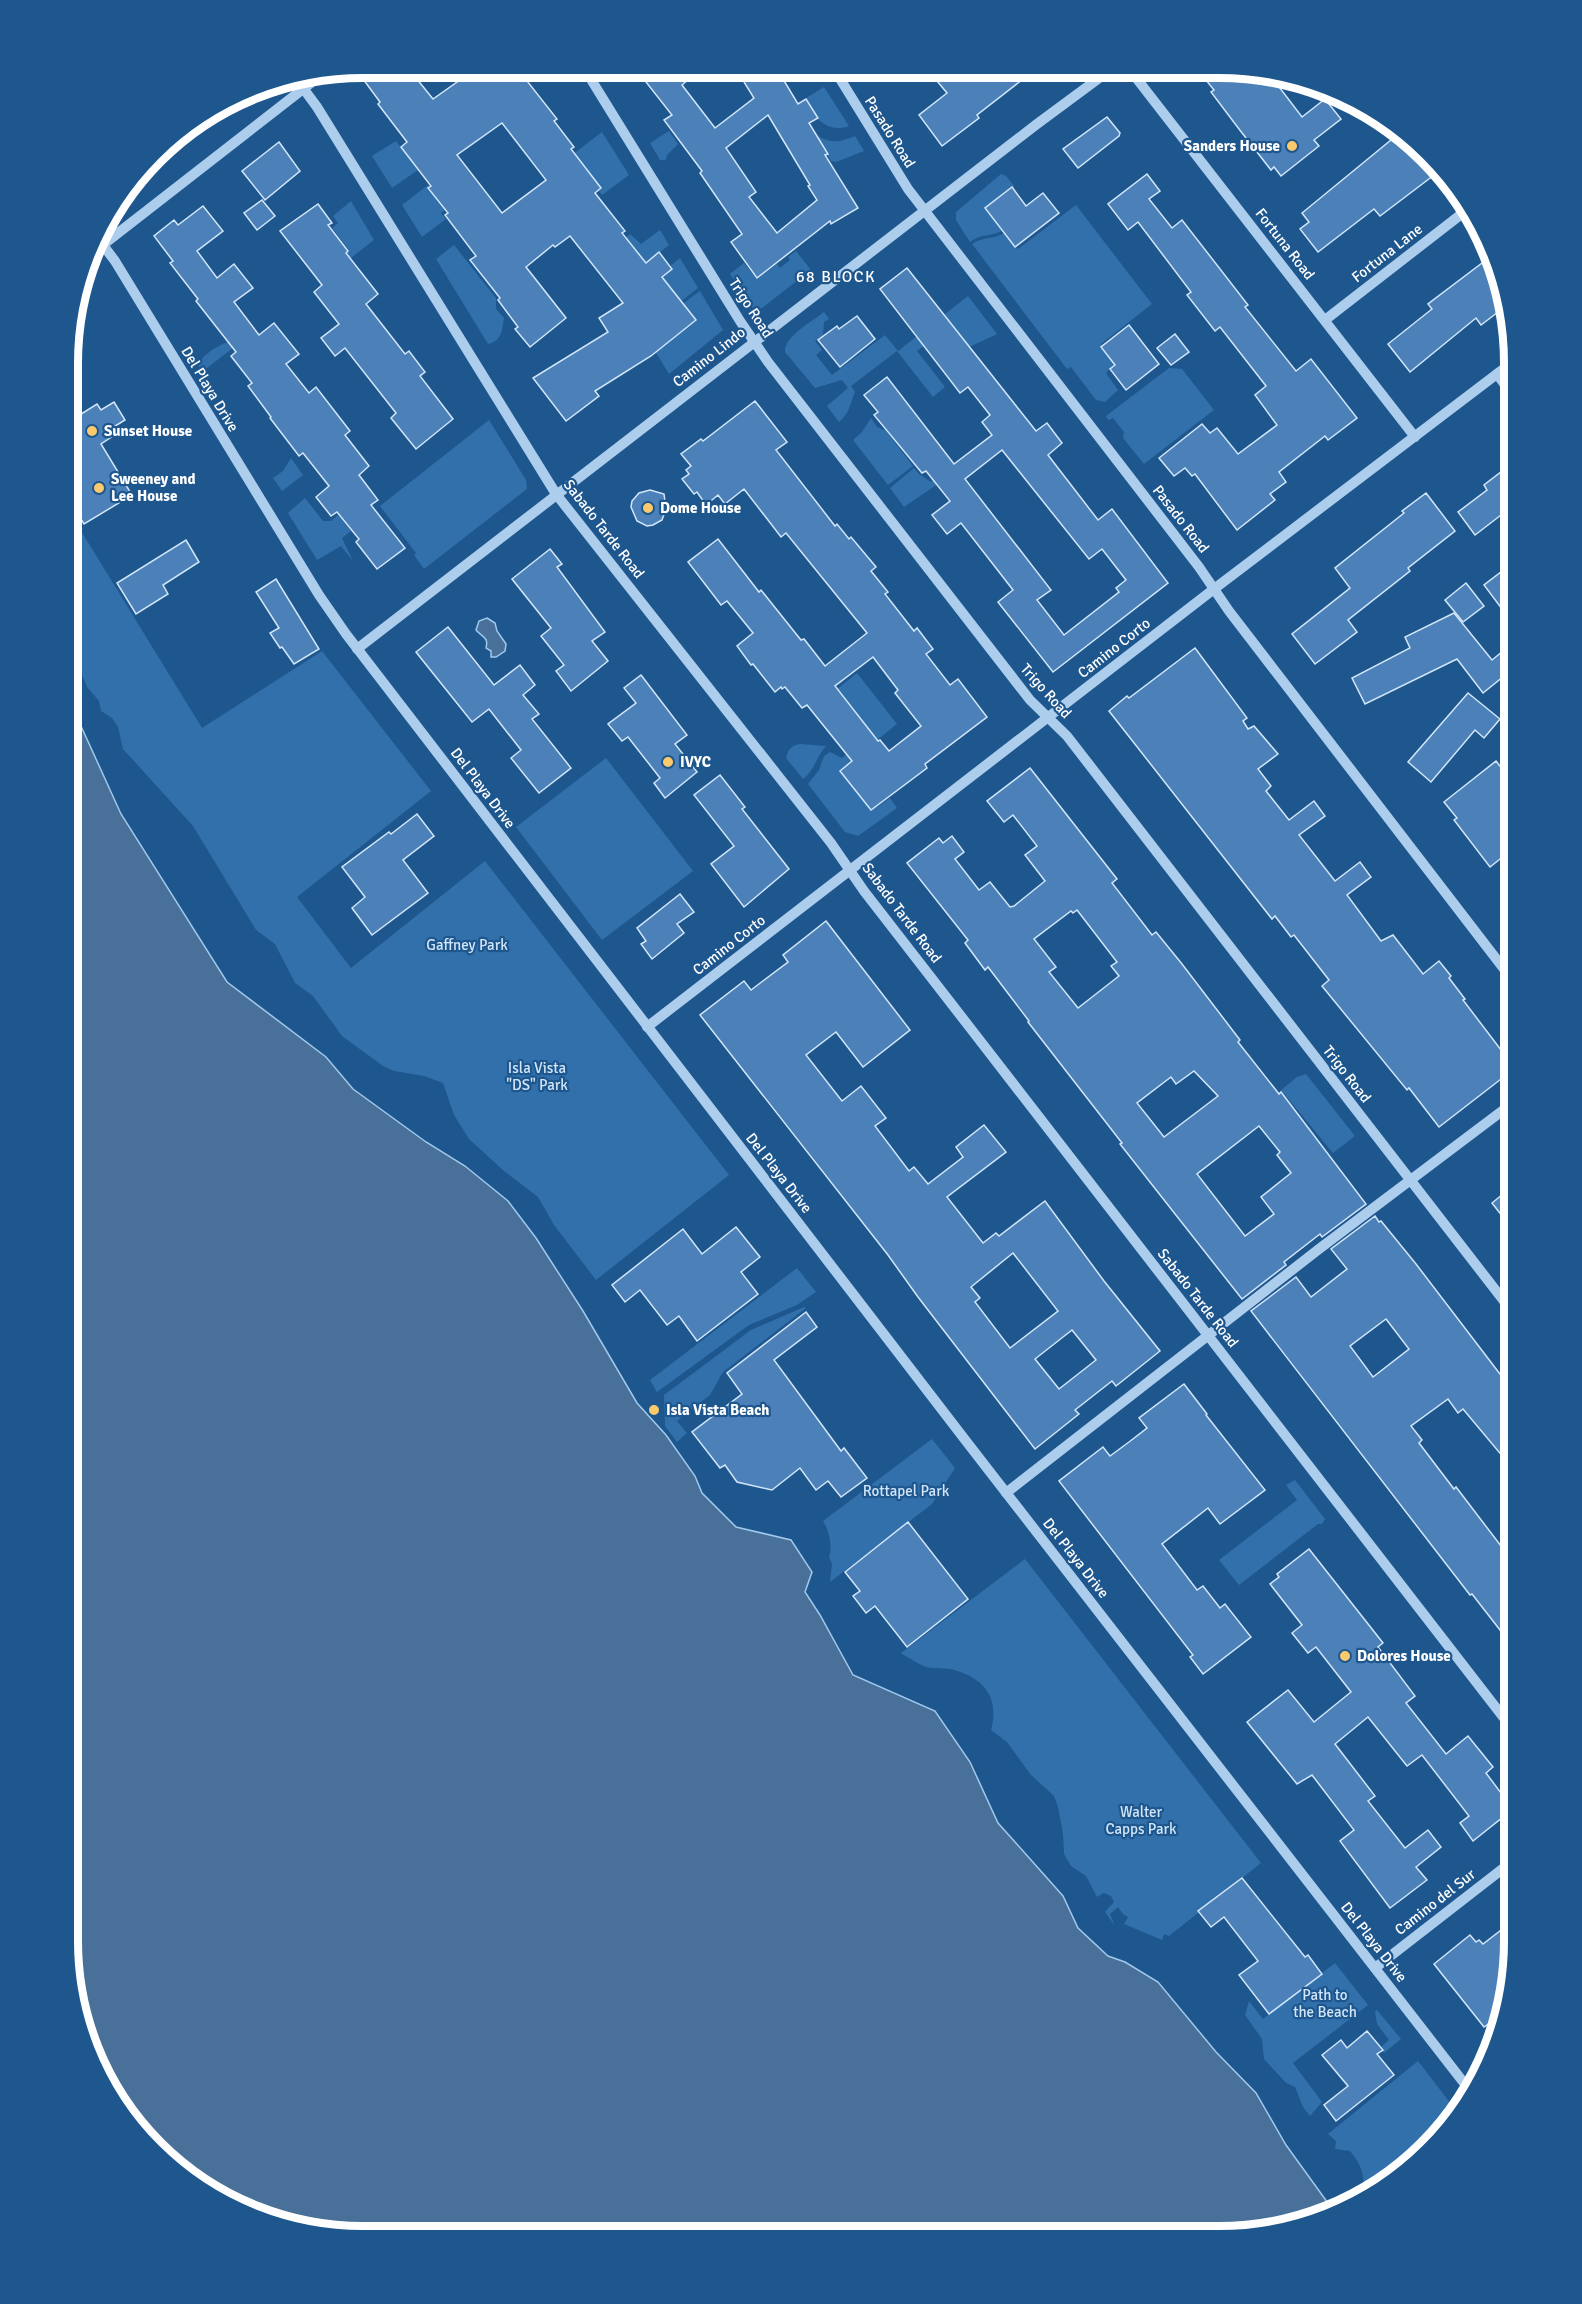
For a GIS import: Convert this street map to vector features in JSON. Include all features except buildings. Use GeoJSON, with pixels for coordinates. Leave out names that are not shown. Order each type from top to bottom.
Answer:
{"type":"FeatureCollection","features":[{"type":"Feature","properties":{"kind":"street","name":"Trigo Road"},"geometry":{"type":"LineString","coordinates":[[590,78],[754,342],[1017,682],[1066,736],[1098,776],[1504,1301]]}},
{"type":"Feature","properties":{"kind":"street","name":"Pasado Road"},"geometry":{"type":"LineString","coordinates":[[840,78],[908,189],[1504,969]]}},
{"type":"Feature","properties":{"kind":"street","name":"Camino Lindo"},"geometry":{"type":"LineString","coordinates":[[357,649],[1096,78]]}},
{"type":"Feature","properties":{"kind":"street","name":"Fortuna Road"},"geometry":{"type":"LineString","coordinates":[[1136,78],[1415,437]]}},
{"type":"Feature","properties":{"kind":"street"},"geometry":{"type":"LineString","coordinates":[[104,244],[310,83]]}},
{"type":"Feature","properties":{"kind":"street","name":"Sabado Tarde Road"},"geometry":{"type":"LineString","coordinates":[[303,88],[556,494],[831,843],[971,1029],[1504,1718]]}},
{"type":"Feature","properties":{"kind":"street","name":"Fortuna Lane"},"geometry":{"type":"LineString","coordinates":[[1324,320],[1462,214]]}},
{"type":"Feature","properties":{"kind":"street","name":"Del Playa Drive"},"geometry":{"type":"LineString","coordinates":[[102,250],[114,261],[319,595],[357,649],[1006,1493],[1465,2084]]}},
{"type":"Feature","properties":{"kind":"street","name":"Camino Corto"},"geometry":{"type":"LineString","coordinates":[[648,1027],[1214,589],[1504,369]]}},
{"type":"Feature","properties":{"kind":"street"},"geometry":{"type":"LineString","coordinates":[[1497,374],[1504,383]]}},
{"type":"Feature","properties":{"kind":"street"},"geometry":{"type":"LineString","coordinates":[[1006,1493],[1319,1249],[1504,1110]]}},
{"type":"Feature","properties":{"kind":"street","name":"Camino del Sur"},"geometry":{"type":"LineString","coordinates":[[1375,1968],[1504,1868]]}},
{"type":"Feature","properties":{"kind":"green space"},"geometry":{"type":"Polygon","coordinates":[[[824,87],[849,126],[834,128],[828,126],[817,118],[803,100],[824,87]]]}},
{"type":"Feature","properties":{"kind":"green space"},"geometry":{"type":"Polygon","coordinates":[[[669,131],[678,144],[667,155],[666,160],[660,160],[650,143],[669,131]]]}},
{"type":"Feature","properties":{"kind":"green space"},"geometry":{"type":"Polygon","coordinates":[[[602,132],[629,175],[602,195],[572,155],[602,132]]]}},
{"type":"Feature","properties":{"kind":"green space"},"geometry":{"type":"Polygon","coordinates":[[[855,136],[864,151],[836,162],[831,161],[816,137],[836,141],[855,136]]]}},
{"type":"Feature","properties":{"kind":"green space"},"geometry":{"type":"Polygon","coordinates":[[[396,141],[418,170],[392,188],[372,156],[396,141]]]}},
{"type":"Feature","properties":{"kind":"green space"},"geometry":{"type":"Polygon","coordinates":[[[1001,174],[1006,176],[1014,186],[987,209],[1003,230],[978,237],[970,242],[956,220],[956,212],[1001,174]]]}},
{"type":"Feature","properties":{"kind":"green space"},"geometry":{"type":"Polygon","coordinates":[[[428,185],[446,209],[441,213],[446,219],[422,237],[402,205],[428,185]]]}},
{"type":"Feature","properties":{"kind":"green space"},"geometry":{"type":"Polygon","coordinates":[[[351,201],[374,240],[338,268],[334,262],[349,250],[332,228],[338,223],[333,216],[351,201]]]}},
{"type":"Feature","properties":{"kind":"green space"},"geometry":{"type":"Polygon","coordinates":[[[1076,205],[1152,304],[1101,344],[1115,363],[1106,373],[1118,390],[1105,402],[1096,400],[1071,367],[1067,369],[972,244],[1005,232],[1018,249],[1076,205]]]}},
{"type":"Feature","properties":{"kind":"green space"},"geometry":{"type":"Polygon","coordinates":[[[660,230],[669,245],[644,265],[624,239],[630,234],[641,244],[660,230]]]}},
{"type":"Feature","properties":{"kind":"green space"},"geometry":{"type":"Polygon","coordinates":[[[454,245],[496,298],[496,309],[504,318],[499,338],[493,343],[488,344],[436,259],[454,245]]]}},
{"type":"Feature","properties":{"kind":"green space"},"geometry":{"type":"Polygon","coordinates":[[[796,251],[811,270],[762,308],[753,309],[730,274],[744,263],[757,279],[777,264],[780,268],[796,251]]]}},
{"type":"Feature","properties":{"kind":"green space"},"geometry":{"type":"Polygon","coordinates":[[[680,258],[698,288],[679,303],[658,276],[680,258]]]}},
{"type":"Feature","properties":{"kind":"green space"},"geometry":{"type":"Polygon","coordinates":[[[700,291],[723,330],[669,374],[655,351],[681,305],[700,291]]]}},
{"type":"Feature","properties":{"kind":"green space"},"geometry":{"type":"Polygon","coordinates":[[[968,296],[997,334],[967,348],[949,326],[917,351],[945,387],[933,397],[897,351],[851,386],[855,392],[848,411],[839,422],[827,406],[848,388],[842,380],[815,388],[785,352],[789,340],[824,312],[829,319],[824,322],[823,335],[815,341],[822,350],[816,355],[832,375],[885,335],[898,351],[968,296]]]}},
{"type":"Feature","properties":{"kind":"green space"},"geometry":{"type":"Polygon","coordinates":[[[235,340],[238,344],[202,372],[197,364],[205,355],[235,340]]]}},
{"type":"Feature","properties":{"kind":"green space"},"geometry":{"type":"Polygon","coordinates":[[[1169,368],[1182,369],[1214,410],[1144,464],[1123,438],[1124,432],[1113,418],[1108,420],[1106,416],[1169,368]]]}},
{"type":"Feature","properties":{"kind":"green space"},"geometry":{"type":"Polygon","coordinates":[[[871,418],[877,427],[885,430],[913,466],[888,485],[853,440],[862,432],[871,418]]]}},
{"type":"Feature","properties":{"kind":"green space"},"geometry":{"type":"Polygon","coordinates":[[[489,420],[526,480],[527,489],[424,569],[414,555],[416,553],[380,506],[489,420]]]}},
{"type":"Feature","properties":{"kind":"green space"},"geometry":{"type":"Polygon","coordinates":[[[291,458],[303,475],[282,491],[273,478],[283,471],[291,458]]]}},
{"type":"Feature","properties":{"kind":"green space"},"geometry":{"type":"Polygon","coordinates":[[[914,468],[931,482],[944,472],[948,477],[904,507],[890,488],[914,468]]]}},
{"type":"Feature","properties":{"kind":"green space"},"geometry":{"type":"Polygon","coordinates":[[[305,498],[323,521],[331,521],[338,515],[351,531],[342,538],[353,561],[341,546],[317,560],[288,513],[305,498]]]}},
{"type":"Feature","properties":{"kind":"green space"},"geometry":{"type":"Polygon","coordinates":[[[78,526],[202,728],[322,651],[431,791],[297,897],[351,968],[485,861],[729,1175],[596,1280],[554,1225],[538,1197],[504,1171],[469,1139],[454,1115],[443,1083],[424,1076],[394,1071],[383,1066],[342,1036],[313,996],[295,983],[275,944],[256,930],[193,826],[123,749],[118,727],[112,718],[101,711],[99,701],[87,687],[78,666],[78,526]]]}},
{"type":"Feature","properties":{"kind":"green space"},"geometry":{"type":"Polygon","coordinates":[[[857,673],[897,724],[845,766],[877,807],[890,798],[897,808],[858,836],[845,832],[808,784],[819,770],[824,756],[830,752],[842,758],[872,734],[837,689],[857,673]]]}},
{"type":"Feature","properties":{"kind":"green space"},"geometry":{"type":"Polygon","coordinates":[[[800,744],[826,746],[803,779],[786,758],[790,748],[800,744]]]}},
{"type":"Feature","properties":{"kind":"green space"},"geometry":{"type":"Polygon","coordinates":[[[606,758],[693,871],[602,940],[516,827],[606,758]]]}},
{"type":"Feature","properties":{"kind":"green space"},"geometry":{"type":"Polygon","coordinates":[[[1306,1074],[1355,1136],[1333,1153],[1281,1090],[1297,1077],[1306,1074]]]}},
{"type":"Feature","properties":{"kind":"green space"},"geometry":{"type":"Polygon","coordinates":[[[797,1268],[816,1292],[797,1305],[749,1325],[657,1392],[650,1380],[797,1268]]]}},
{"type":"Feature","properties":{"kind":"green space"},"geometry":{"type":"Polygon","coordinates":[[[806,1308],[723,1372],[710,1395],[677,1421],[687,1433],[677,1442],[665,1426],[664,1395],[751,1330],[806,1308]]]}},
{"type":"Feature","properties":{"kind":"green space","name":"Rottapel Park"},"geometry":{"type":"Polygon","coordinates":[[[932,1439],[955,1468],[932,1504],[830,1582],[832,1564],[829,1557],[829,1534],[823,1521],[932,1439]]]}},
{"type":"Feature","properties":{"kind":"green space"},"geometry":{"type":"Polygon","coordinates":[[[1295,1480],[1325,1519],[1322,1524],[1318,1524],[1239,1585],[1219,1560],[1297,1500],[1286,1485],[1295,1480]]]}},
{"type":"Feature","properties":{"kind":"green space","name":"Walter Capps Park"},"geometry":{"type":"Polygon","coordinates":[[[1025,1559],[1261,1863],[1169,1936],[1164,1934],[1162,1940],[1124,1924],[1128,1917],[1118,1907],[1110,1914],[1115,1926],[1105,1912],[1114,1902],[1111,1896],[1104,1893],[1097,1897],[1086,1876],[1071,1866],[1064,1854],[1063,1834],[1054,1796],[1031,1775],[1007,1742],[991,1730],[993,1707],[991,1698],[980,1683],[972,1677],[950,1669],[926,1667],[901,1653],[1025,1559]]]}},
{"type":"Feature","properties":{"kind":"green space","name":"Path to the Beach"},"geometry":{"type":"Polygon","coordinates":[[[1335,1963],[1368,2005],[1293,2063],[1322,2102],[1310,2116],[1303,2107],[1295,2087],[1286,2083],[1264,2059],[1262,2039],[1245,2015],[1249,2001],[1263,2019],[1335,1963]]]}},
{"type":"Feature","properties":{"kind":"green space"},"geometry":{"type":"Polygon","coordinates":[[[1377,2010],[1401,2039],[1384,2053],[1380,2048],[1389,2040],[1377,2024],[1375,2012],[1377,2010]]]}},
{"type":"Feature","properties":{"kind":"green space"},"geometry":{"type":"Polygon","coordinates":[[[1418,2061],[1452,2105],[1433,2129],[1407,2155],[1363,2187],[1363,2175],[1357,2160],[1350,2151],[1335,2149],[1336,2141],[1328,2134],[1418,2061]]]}},
{"type":"Feature","properties":{"kind":"shaded area"},"geometry":{"type":"Polygon","coordinates":[[[487,618],[495,623],[497,631],[506,644],[505,651],[496,657],[491,657],[491,651],[486,648],[486,639],[476,630],[479,621],[487,618]]]}},
{"type":"Feature","properties":{"kind":"shaded area"},"geometry":{"type":"Polygon","coordinates":[[[78,722],[121,814],[227,982],[326,1057],[353,1089],[426,1142],[465,1166],[508,1201],[536,1238],[583,1311],[637,1403],[666,1435],[695,1476],[702,1493],[736,1527],[791,1540],[812,1572],[805,1592],[853,1675],[935,1711],[970,1762],[998,1823],[1063,1896],[1078,1928],[1108,1956],[1125,1962],[1158,1982],[1216,2052],[1256,2093],[1286,2145],[1329,2204],[1293,2216],[1256,2224],[1219,2226],[363,2226],[308,2221],[272,2211],[237,2197],[190,2167],[149,2129],[116,2083],[93,2032],[80,1978],[78,1941],[78,722]]]}},
{"type":"Feature","properties":{"kind":"place","name":"Sanders House"},"geometry":{"type":"Point","coordinates":[1292,146]}},
{"type":"Feature","properties":{"kind":"place","name":"Sunset House"},"geometry":{"type":"Point","coordinates":[92,431]}},
{"type":"Feature","properties":{"kind":"place","name":"Sweeney and Lee House"},"geometry":{"type":"Point","coordinates":[99,488]}},
{"type":"Feature","properties":{"kind":"place","name":"Dome House"},"geometry":{"type":"Point","coordinates":[648,508]}},
{"type":"Feature","properties":{"kind":"place","name":"IVYC"},"geometry":{"type":"Point","coordinates":[668,762]}},
{"type":"Feature","properties":{"kind":"place","name":"Isla Vista Beach"},"geometry":{"type":"Point","coordinates":[654,1410]}},
{"type":"Feature","properties":{"kind":"place","name":"Dolores House"},"geometry":{"type":"Point","coordinates":[1345,1656]}},
{"type":"Feature","properties":{"kind":"district","name":"68 BLOCK"},"geometry":{"type":"Point","coordinates":[836,276]}},
{"type":"Feature","properties":{"kind":"park label","name":"Gaffney Park"},"geometry":{"type":"Point","coordinates":[467,945]}},
{"type":"Feature","properties":{"kind":"park label","name":"Isla Vista \"DS\" Park"},"geometry":{"type":"Point","coordinates":[537,1076]}}]}
